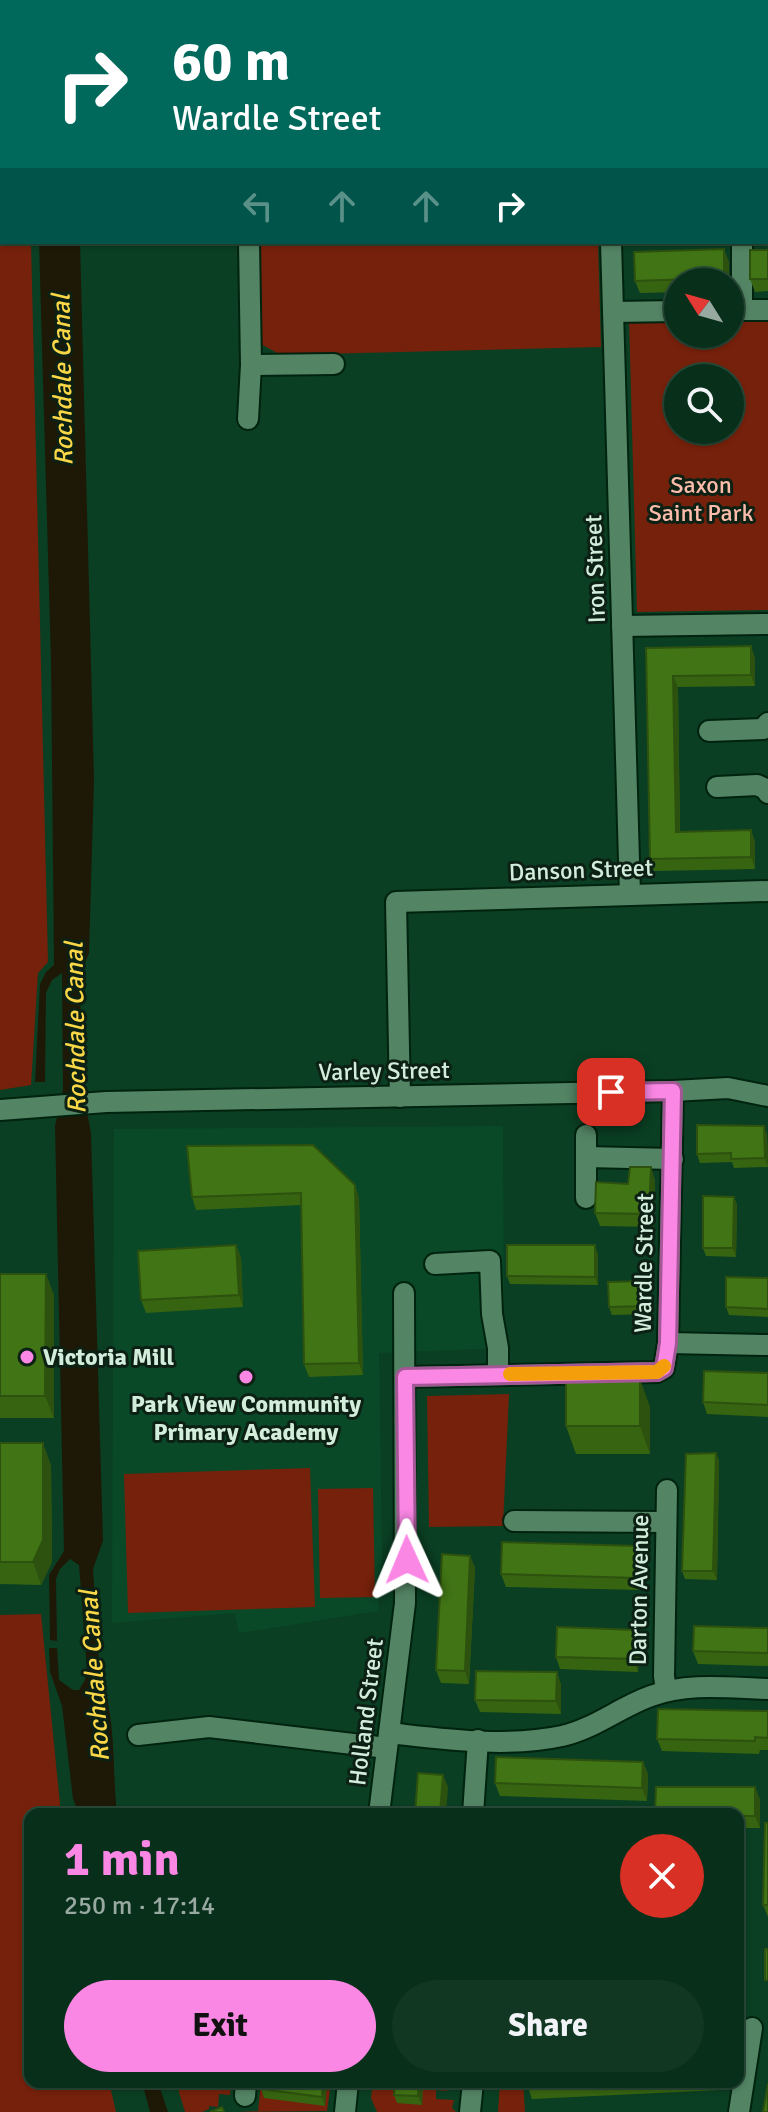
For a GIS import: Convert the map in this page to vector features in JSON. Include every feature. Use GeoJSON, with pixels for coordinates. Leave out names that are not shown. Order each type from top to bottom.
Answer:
{"type":"FeatureCollection","features":[{"type":"Feature","properties":{"kind":"street"},"geometry":{"type":"LineString","coordinates":[[248,419],[251,365],[249,244]]}},
{"type":"Feature","properties":{"kind":"street","name":"Iron Street"},"geometry":{"type":"LineString","coordinates":[[611,244],[630,895]]}},
{"type":"Feature","properties":{"kind":"street"},"geometry":{"type":"LineString","coordinates":[[740,268],[742,244]]}},
{"type":"Feature","properties":{"kind":"street"},"geometry":{"type":"LineString","coordinates":[[744,310],[768,310]]}},
{"type":"Feature","properties":{"kind":"street"},"geometry":{"type":"LineString","coordinates":[[613,312],[664,311]]}},
{"type":"Feature","properties":{"kind":"street"},"geometry":{"type":"LineString","coordinates":[[251,365],[334,364]]}},
{"type":"Feature","properties":{"kind":"street"},"geometry":{"type":"LineString","coordinates":[[622,626],[768,624]]}},
{"type":"Feature","properties":{"kind":"street"},"geometry":{"type":"LineString","coordinates":[[709,731],[763,729],[768,723]]}},
{"type":"Feature","properties":{"kind":"street"},"geometry":{"type":"LineString","coordinates":[[717,787],[757,785],[768,793]]}},
{"type":"Feature","properties":{"kind":"street","name":"Danson Street"},"geometry":{"type":"LineString","coordinates":[[400,1097],[396,902],[768,891]]}},
{"type":"Feature","properties":{"kind":"street","name":"Varley Street"},"geometry":{"type":"LineString","coordinates":[[0,1110],[106,1102],[728,1088],[768,1096]]}},
{"type":"Feature","properties":{"kind":"street","name":"Wardle Street"},"geometry":{"type":"LineString","coordinates":[[405,1377],[657,1372],[664,1368],[668,1343],[673,1091]]}},
{"type":"Feature","properties":{"kind":"street"},"geometry":{"type":"LineString","coordinates":[[586,1135],[586,1198]]}},
{"type":"Feature","properties":{"kind":"street"},"geometry":{"type":"LineString","coordinates":[[586,1157],[673,1159]]}},
{"type":"Feature","properties":{"kind":"street"},"geometry":{"type":"LineString","coordinates":[[435,1264],[490,1261],[498,1374]]}},
{"type":"Feature","properties":{"kind":"street","name":"Holland Street"},"geometry":{"type":"LineString","coordinates":[[380,1808],[405,1603],[404,1293]]}},
{"type":"Feature","properties":{"kind":"street"},"geometry":{"type":"LineString","coordinates":[[668,1343],[768,1345]]}},
{"type":"Feature","properties":{"kind":"street","name":"Darton Avenue"},"geometry":{"type":"LineString","coordinates":[[666,1691],[667,1490]]}},
{"type":"Feature","properties":{"kind":"street"},"geometry":{"type":"LineString","coordinates":[[514,1521],[666,1522]]}},
{"type":"Feature","properties":{"kind":"street"},"geometry":{"type":"LineString","coordinates":[[138,1735],[209,1727],[388,1740],[521,1741],[578,1732],[666,1691],[704,1687],[768,1689]]}},
{"type":"Feature","properties":{"kind":"street"},"geometry":{"type":"LineString","coordinates":[[473,1808],[478,1740]]}},
{"type":"Feature","properties":{"kind":"street"},"geometry":{"type":"LineString","coordinates":[[744,2087],[753,2028]]}},
{"type":"Feature","properties":{"kind":"street"},"geometry":{"type":"LineString","coordinates":[[345,2112],[347,2088]]}},
{"type":"Feature","properties":{"kind":"street"},"geometry":{"type":"LineString","coordinates":[[470,2112],[472,2088]]}},
{"type":"Feature","properties":{"kind":"street"},"geometry":{"type":"LineString","coordinates":[[739,2112],[744,2088]]}},
{"type":"Feature","properties":{"kind":"shaded area","name":"Park View Community Primary Academy"},"geometry":{"type":"Polygon","coordinates":[[[503,1126],[504,1348],[379,1353],[382,1558],[378,1611],[239,1633],[235,1613],[112,1623],[114,1129],[503,1126]]]}},
{"type":"Feature","properties":{"kind":"green space"},"geometry":{"type":"Polygon","coordinates":[[[0,244],[31,244],[48,962],[38,973],[31,1085],[0,1090],[0,244]]]}},
{"type":"Feature","properties":{"kind":"green space"},"geometry":{"type":"Polygon","coordinates":[[[258,244],[598,244],[601,347],[281,355],[261,344],[258,244]]]}},
{"type":"Feature","properties":{"kind":"green space","name":"Saxon Saint Park"},"geometry":{"type":"Polygon","coordinates":[[[744,317],[768,317],[768,610],[637,612],[629,319],[664,318],[664,348],[744,348],[744,317]]]}},
{"type":"Feature","properties":{"kind":"green space"},"geometry":{"type":"Polygon","coordinates":[[[509,1394],[503,1526],[429,1527],[427,1396],[509,1394]]]}},
{"type":"Feature","properties":{"kind":"green space"},"geometry":{"type":"Polygon","coordinates":[[[310,1468],[315,1607],[128,1613],[124,1474],[310,1468]]]}},
{"type":"Feature","properties":{"kind":"green space"},"geometry":{"type":"Polygon","coordinates":[[[373,1488],[375,1597],[320,1598],[318,1489],[373,1488]]]}},
{"type":"Feature","properties":{"kind":"green space"},"geometry":{"type":"Polygon","coordinates":[[[41,1614],[60,1808],[24,1808],[24,2088],[110,2088],[116,2112],[0,2112],[0,1615],[41,1614]]]}},
{"type":"Feature","properties":{"kind":"green space"},"geometry":{"type":"Polygon","coordinates":[[[178,2088],[231,2088],[230,2095],[219,2094],[218,2107],[209,2106],[202,2112],[185,2112],[178,2088]]]}},
{"type":"Feature","properties":{"kind":"green space"},"geometry":{"type":"Polygon","coordinates":[[[260,2088],[277,2088],[324,2105],[326,2088],[330,2088],[327,2111],[239,2112],[258,2111],[260,2088]]]}},
{"type":"Feature","properties":{"kind":"green space"},"geometry":{"type":"Polygon","coordinates":[[[372,2088],[447,2088],[447,2091],[436,2090],[436,2099],[454,2100],[452,2108],[456,2112],[377,2112],[371,2098],[372,2088]]]}},
{"type":"Feature","properties":{"kind":"green space"},"geometry":{"type":"Polygon","coordinates":[[[500,2088],[523,2088],[525,2112],[498,2112],[500,2088]]]}},
{"type":"Feature","properties":{"kind":"water","name":"Rochdale Canal"},"geometry":{"type":"Polygon","coordinates":[[[39,244],[80,244],[94,779],[89,953],[80,976],[82,1083],[91,1134],[103,1541],[93,1569],[100,1677],[112,1727],[117,1808],[77,1808],[62,1706],[50,1672],[49,1648],[57,1648],[59,1680],[73,1690],[79,1690],[87,1669],[79,1565],[70,1559],[60,1569],[56,1579],[57,1641],[50,1640],[49,1575],[64,1551],[55,1126],[63,1089],[62,973],[52,980],[46,993],[45,1082],[35,1082],[40,984],[54,965],[51,660],[39,244]]]}},
{"type":"Feature","properties":{"kind":"water"},"geometry":{"type":"Polygon","coordinates":[[[144,2088],[160,2088],[168,2112],[150,2112],[144,2088]]]}},
{"type":"Feature","properties":{"kind":"building"},"geometry":{"type":"Polygon","coordinates":[[[724,249],[724,268],[664,268],[664,280],[635,281],[634,252],[724,249]]]}},
{"type":"Feature","properties":{"kind":"building"},"geometry":{"type":"Polygon","coordinates":[[[750,250],[768,250],[768,279],[750,279],[750,250]]]}},
{"type":"Feature","properties":{"kind":"building"},"geometry":{"type":"Polygon","coordinates":[[[751,646],[751,675],[673,676],[676,832],[751,830],[751,857],[650,859],[646,648],[751,646]]]}},
{"type":"Feature","properties":{"kind":"building"},"geometry":{"type":"Polygon","coordinates":[[[697,1125],[764,1126],[765,1158],[731,1159],[731,1153],[697,1154],[697,1125]]]}},
{"type":"Feature","properties":{"kind":"building"},"geometry":{"type":"Polygon","coordinates":[[[313,1145],[355,1185],[359,1363],[304,1364],[301,1193],[192,1197],[187,1146],[313,1145]]]}},
{"type":"Feature","properties":{"kind":"building"},"geometry":{"type":"Polygon","coordinates":[[[630,1167],[651,1167],[649,1214],[595,1213],[596,1182],[628,1184],[630,1167]]]}},
{"type":"Feature","properties":{"kind":"building"},"geometry":{"type":"Polygon","coordinates":[[[703,1196],[734,1197],[733,1248],[703,1248],[703,1196]]]}},
{"type":"Feature","properties":{"kind":"building"},"geometry":{"type":"Polygon","coordinates":[[[236,1245],[239,1295],[141,1300],[138,1251],[236,1245]]]}},
{"type":"Feature","properties":{"kind":"building"},"geometry":{"type":"Polygon","coordinates":[[[507,1245],[595,1245],[595,1277],[507,1276],[507,1245]]]}},
{"type":"Feature","properties":{"kind":"building","name":"Victoria Mill"},"geometry":{"type":"Polygon","coordinates":[[[0,1274],[46,1274],[45,1396],[0,1396],[0,1274]]]}},
{"type":"Feature","properties":{"kind":"building"},"geometry":{"type":"Polygon","coordinates":[[[726,1277],[768,1278],[768,1309],[726,1307],[726,1277]]]}},
{"type":"Feature","properties":{"kind":"building"},"geometry":{"type":"Polygon","coordinates":[[[646,1281],[647,1306],[609,1307],[608,1282],[646,1281]]]}},
{"type":"Feature","properties":{"kind":"building"},"geometry":{"type":"Polygon","coordinates":[[[704,1371],[768,1373],[768,1405],[703,1402],[704,1371]]]}},
{"type":"Feature","properties":{"kind":"building"},"geometry":{"type":"Polygon","coordinates":[[[566,1378],[640,1379],[640,1426],[566,1426],[566,1378]]]}},
{"type":"Feature","properties":{"kind":"building"},"geometry":{"type":"Polygon","coordinates":[[[0,1443],[43,1443],[43,1540],[33,1562],[0,1562],[0,1443]]]}},
{"type":"Feature","properties":{"kind":"building"},"geometry":{"type":"Polygon","coordinates":[[[716,1453],[713,1571],[682,1571],[686,1454],[716,1453]]]}},
{"type":"Feature","properties":{"kind":"building"},"geometry":{"type":"Polygon","coordinates":[[[502,1542],[637,1546],[636,1578],[501,1574],[502,1542]]]}},
{"type":"Feature","properties":{"kind":"building"},"geometry":{"type":"Polygon","coordinates":[[[442,1554],[470,1556],[465,1671],[436,1670],[442,1554]]]}},
{"type":"Feature","properties":{"kind":"building"},"geometry":{"type":"Polygon","coordinates":[[[694,1626],[768,1628],[768,1653],[693,1651],[694,1626]]]}},
{"type":"Feature","properties":{"kind":"building"},"geometry":{"type":"Polygon","coordinates":[[[557,1627],[635,1630],[634,1659],[556,1657],[557,1627]]]}},
{"type":"Feature","properties":{"kind":"building"},"geometry":{"type":"Polygon","coordinates":[[[476,1671],[557,1672],[556,1701],[475,1700],[476,1671]]]}},
{"type":"Feature","properties":{"kind":"building"},"geometry":{"type":"Polygon","coordinates":[[[658,1709],[768,1711],[768,1738],[755,1737],[755,1741],[657,1739],[658,1709]]]}},
{"type":"Feature","properties":{"kind":"building"},"geometry":{"type":"Polygon","coordinates":[[[496,1757],[643,1762],[642,1788],[495,1783],[496,1757]]]}},
{"type":"Feature","properties":{"kind":"building"},"geometry":{"type":"Polygon","coordinates":[[[418,1773],[443,1775],[440,1808],[415,1808],[418,1773]]]}},
{"type":"Feature","properties":{"kind":"building"},"geometry":{"type":"Polygon","coordinates":[[[656,1787],[755,1787],[755,1816],[744,1816],[744,1808],[655,1808],[656,1787]]]}},
{"type":"Feature","properties":{"kind":"building"},"geometry":{"type":"Polygon","coordinates":[[[765,1823],[768,1823],[768,1905],[763,1905],[765,1823]]]}},
{"type":"Feature","properties":{"kind":"building"},"geometry":{"type":"Polygon","coordinates":[[[765,1949],[768,1949],[768,1980],[765,1980],[765,1949]]]}},
{"type":"Feature","properties":{"kind":"building"},"geometry":{"type":"Polygon","coordinates":[[[768,2084],[768,2112],[763,2112],[768,2084]]]}},
{"type":"Feature","properties":{"kind":"building"},"geometry":{"type":"Polygon","coordinates":[[[261,2088],[323,2088],[322,2097],[261,2088]]]}},
{"type":"Feature","properties":{"kind":"building"},"geometry":{"type":"Polygon","coordinates":[[[395,2088],[419,2088],[418,2096],[394,2095],[395,2088]]]}},
{"type":"Feature","properties":{"kind":"slow traffic"},"geometry":{"type":"LineString","coordinates":[[510,1374],[657,1372],[664,1366]]}},
{"type":"Feature","properties":{"kind":"place","name":"Victoria Mill"},"geometry":{"type":"Point","coordinates":[27,1357]}},
{"type":"Feature","properties":{"kind":"place","name":"Park View Community Primary Academy"},"geometry":{"type":"Point","coordinates":[246,1377]}},
{"type":"Feature","properties":{"kind":"route"},"geometry":{"type":"LineString","coordinates":[[407,1560],[405,1377],[657,1372],[664,1368],[668,1343],[673,1091],[611,1092]]}}]}
